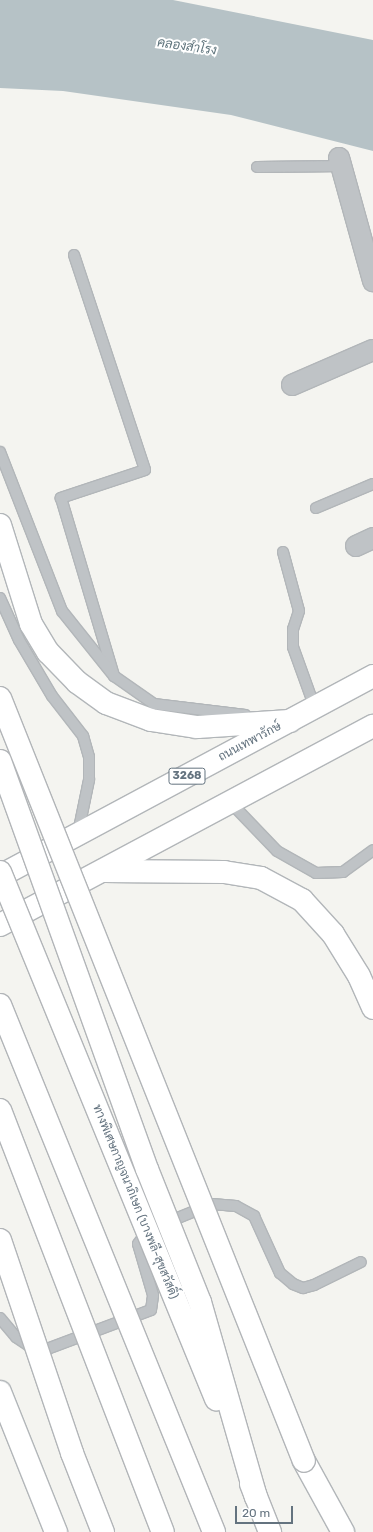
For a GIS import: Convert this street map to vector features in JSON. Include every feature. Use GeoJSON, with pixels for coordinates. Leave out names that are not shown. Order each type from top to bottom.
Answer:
{"type":"FeatureCollection","features":[{"type":"Feature","properties":{"kind":"main road"},"geometry":{"type":"LineString","coordinates":[[0,525],[31,624],[48,652],[77,682],[106,702],[151,720],[197,727],[290,721]]}},
{"type":"Feature","properties":{"kind":"main road","name":"ถนนเทพารักษ์"},"geometry":{"type":"LineString","coordinates":[[0,874],[77,835],[373,676]]}},
{"type":"Feature","properties":{"kind":"main road"},"geometry":{"type":"LineString","coordinates":[[0,698],[304,1461],[342,1532]]}},
{"type":"Feature","properties":{"kind":"main road"},"geometry":{"type":"LineString","coordinates":[[0,925],[104,871],[373,726]]}},
{"type":"Feature","properties":{"kind":"main road"},"geometry":{"type":"LineString","coordinates":[[0,761],[147,1168],[200,1302],[256,1497]]}},
{"type":"Feature","properties":{"kind":"main road"},"geometry":{"type":"LineString","coordinates":[[104,871],[224,872],[261,878],[302,900],[333,934],[359,976],[373,1008]]}},
{"type":"Feature","properties":{"kind":"main road","name":"ทางพิเศษกาญจนาภิเษก (บางพลี-สุขสวัสดิ์)"},"geometry":{"type":"LineString","coordinates":[[0,874],[270,1532]]}},
{"type":"Feature","properties":{"kind":"main road"},"geometry":{"type":"LineString","coordinates":[[0,1005],[214,1532]]}},
{"type":"Feature","properties":{"kind":"main road"},"geometry":{"type":"LineString","coordinates":[[0,1110],[163,1532]]}},
{"type":"Feature","properties":{"kind":"main road"},"geometry":{"type":"LineString","coordinates":[[0,1240],[72,1453],[103,1532]]}},
{"type":"Feature","properties":{"kind":"main road"},"geometry":{"type":"LineString","coordinates":[[0,1392],[56,1532]]}},
{"type":"Feature","properties":{"kind":"street"},"geometry":{"type":"LineString","coordinates":[[342,162],[373,281]]}},
{"type":"Feature","properties":{"kind":"street"},"geometry":{"type":"LineString","coordinates":[[292,385],[373,350]]}},
{"type":"Feature","properties":{"kind":"lane"},"geometry":{"type":"LineString","coordinates":[[257,167],[342,162]]}},
{"type":"Feature","properties":{"kind":"lane"},"geometry":{"type":"LineString","coordinates":[[74,255],[145,470],[61,498],[114,676]]}},
{"type":"Feature","properties":{"kind":"lane"},"geometry":{"type":"LineString","coordinates":[[0,452],[62,611],[114,676],[154,704],[290,721]]}},
{"type":"Feature","properties":{"kind":"lane"},"geometry":{"type":"LineString","coordinates":[[316,508],[373,484]]}},
{"type":"Feature","properties":{"kind":"lane"},"geometry":{"type":"LineString","coordinates":[[283,552],[299,611],[293,629],[294,647],[314,708]]}},
{"type":"Feature","properties":{"kind":"lane"},"geometry":{"type":"LineString","coordinates":[[0,598],[23,646],[83,736],[89,758],[89,780],[77,835]]}},
{"type":"Feature","properties":{"kind":"lane"},"geometry":{"type":"LineString","coordinates":[[231,803],[277,851],[316,874],[343,872],[373,850]]}},
{"type":"Feature","properties":{"kind":"lane"},"geometry":{"type":"LineString","coordinates":[[0,1318],[16,1336],[31,1347],[47,1348],[151,1310],[154,1295],[138,1244],[148,1230],[212,1204],[236,1206],[254,1216],[280,1273],[293,1284],[303,1288],[314,1285],[361,1262]]}},
{"type":"Feature","properties":{"kind":"water","name":"คลองสำโรง"},"geometry":{"type":"Polygon","coordinates":[[[0,0],[173,0],[373,40],[373,151],[231,115],[63,91],[0,88],[0,0]]]}}]}
